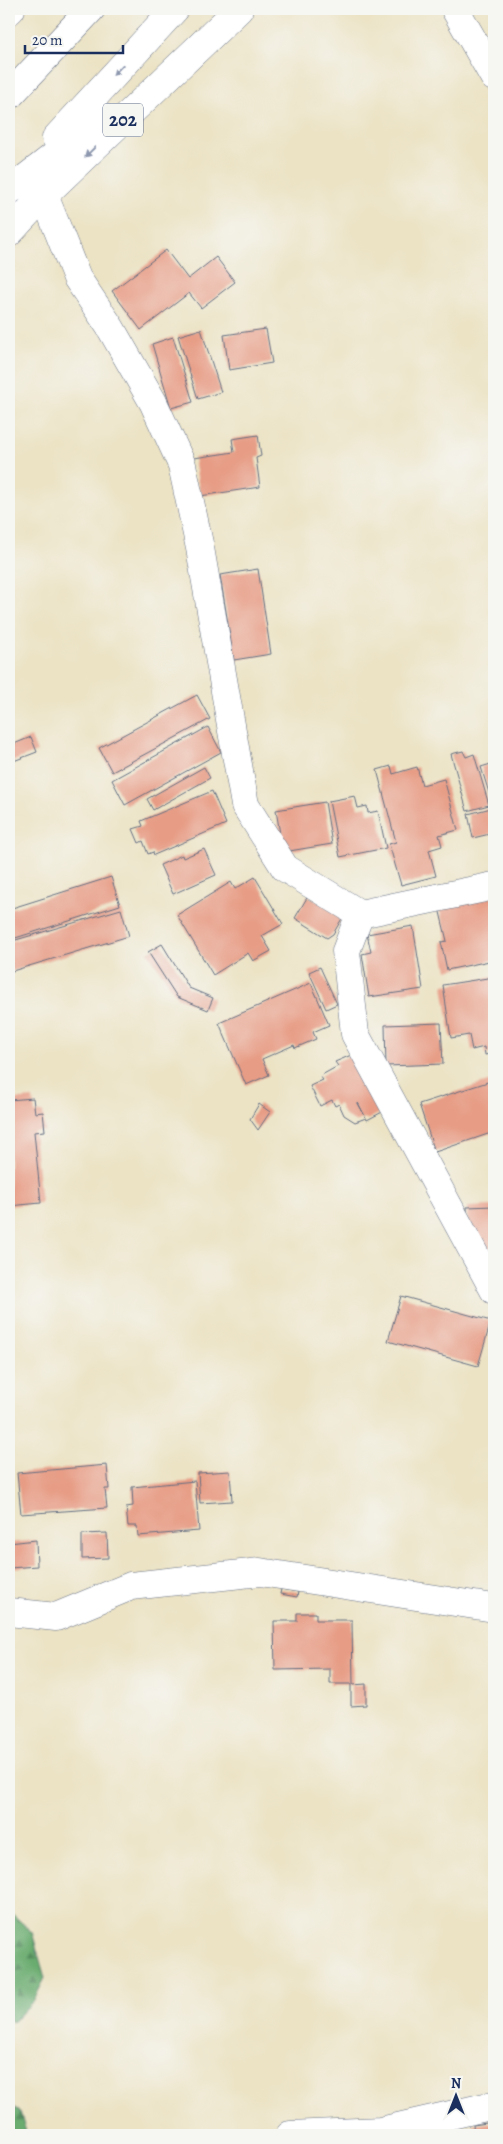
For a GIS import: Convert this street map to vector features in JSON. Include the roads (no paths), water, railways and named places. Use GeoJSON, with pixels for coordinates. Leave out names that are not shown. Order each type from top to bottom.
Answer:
{"type":"FeatureCollection","features":[{"type":"Feature","properties":{"kind":"main road"},"geometry":{"type":"LineString","coordinates":[[9,96],[91,9]]}},
{"type":"Feature","properties":{"kind":"main road"},"geometry":{"type":"LineString","coordinates":[[9,190],[175,9]]}},
{"type":"Feature","properties":{"kind":"main road"},"geometry":{"type":"LineString","coordinates":[[9,190],[141,88],[214,9]]}},
{"type":"Feature","properties":{"kind":"main road","name":"202"},"geometry":{"type":"LineString","coordinates":[[9,233],[44,196],[239,9]]}},
{"type":"Feature","properties":{"kind":"main road"},"geometry":{"type":"LineString","coordinates":[[456,9],[494,77]]}},
{"type":"Feature","properties":{"kind":"main road"},"geometry":{"type":"LineString","coordinates":[[44,196],[77,278],[110,326],[154,402],[182,465],[200,548],[245,805],[284,868],[360,914],[494,886]]}},
{"type":"Feature","properties":{"kind":"main road"},"geometry":{"type":"LineString","coordinates":[[360,914],[346,951],[355,1034],[494,1290]]}},
{"type":"Feature","properties":{"kind":"main road"},"geometry":{"type":"LineString","coordinates":[[9,1612],[56,1616],[131,1586],[260,1572],[494,1608]]}},
{"type":"Feature","properties":{"kind":"main road"},"geometry":{"type":"LineString","coordinates":[[290,2135],[382,2131],[494,2105]]}}]}
